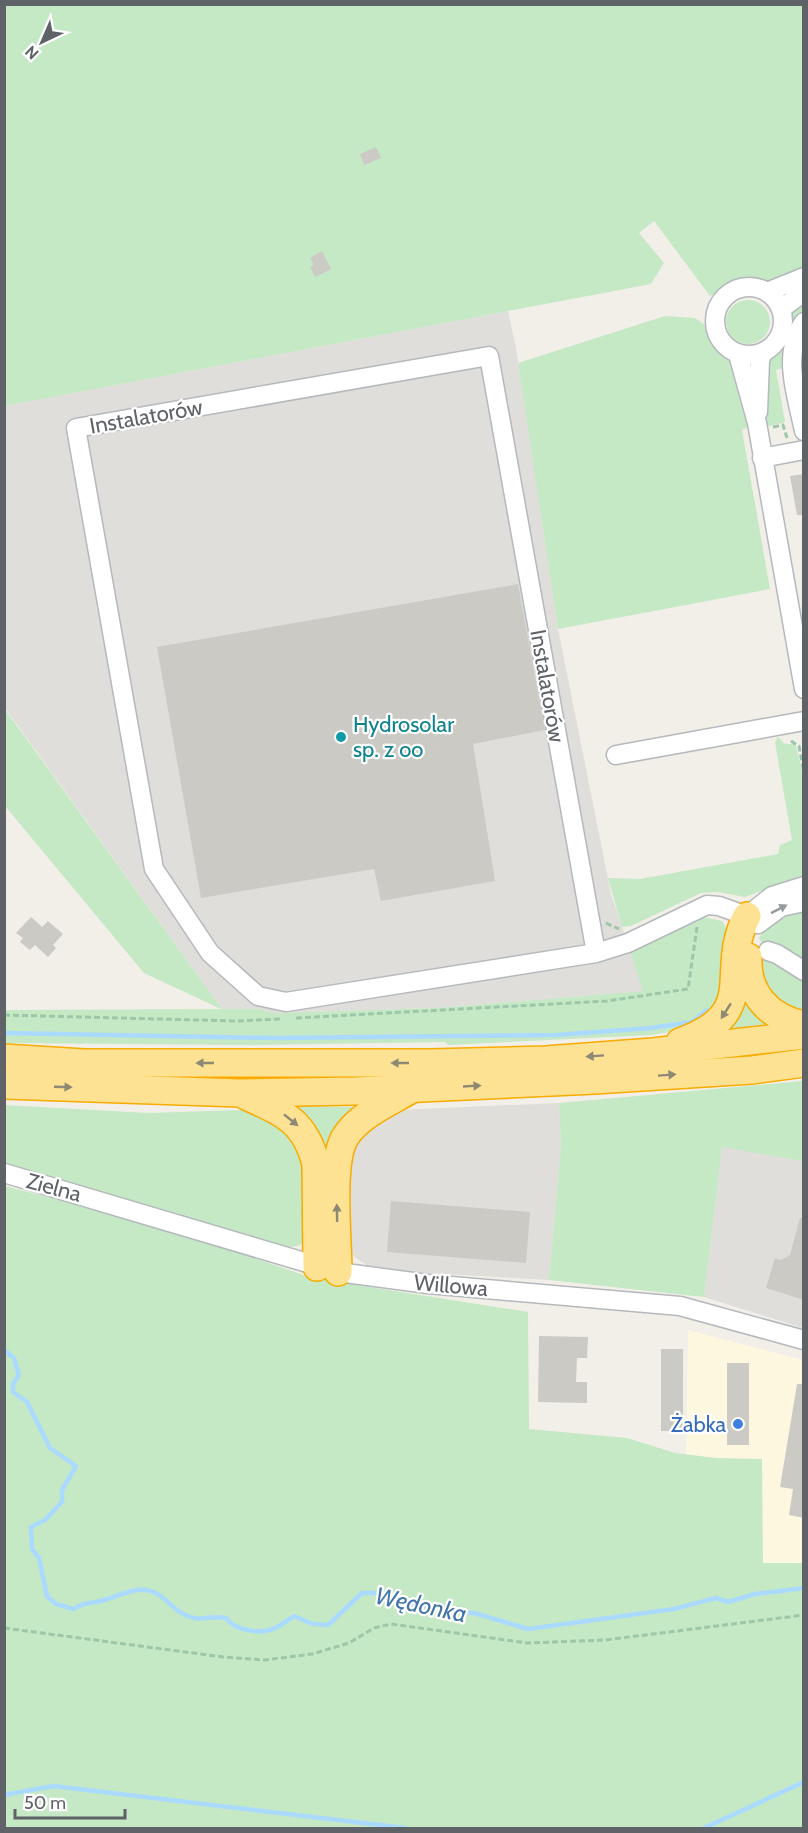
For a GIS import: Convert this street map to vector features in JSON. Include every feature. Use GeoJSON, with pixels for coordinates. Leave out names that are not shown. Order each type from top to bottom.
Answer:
{"type":"FeatureCollection","features":[{"type":"Feature","properties":{"kind":"highway"},"geometry":{"type":"LineString","coordinates":[[753,920],[747,967],[754,990],[769,1011],[783,1019],[804,1025]]}},
{"type":"Feature","properties":{"kind":"highway"},"geometry":{"type":"LineString","coordinates":[[653,1052],[700,1035],[723,1018],[734,999],[736,942],[753,920]]}},
{"type":"Feature","properties":{"kind":"highway"},"geometry":{"type":"LineString","coordinates":[[4,1058],[84,1063],[431,1063],[546,1060],[653,1052],[804,1035]]}},
{"type":"Feature","properties":{"kind":"highway"},"geometry":{"type":"LineString","coordinates":[[4,1085],[240,1093],[595,1080],[752,1070],[804,1063]]}},
{"type":"Feature","properties":{"kind":"highway"},"geometry":{"type":"LineString","coordinates":[[327,1269],[344,1140],[368,1115],[414,1088]]}},
{"type":"Feature","properties":{"kind":"highway"},"geometry":{"type":"LineString","coordinates":[[240,1093],[292,1120],[303,1130],[316,1164],[327,1269]]}},
{"type":"Feature","properties":{"kind":"street"},"geometry":{"type":"LineString","coordinates":[[767,292],[781,309],[782,329],[772,346],[763,352],[738,354],[729,349],[716,332],[714,321],[719,303],[727,294],[746,287],[767,292],[804,277]]}},
{"type":"Feature","properties":{"kind":"street"},"geometry":{"type":"LineString","coordinates":[[781,309],[804,292]]}},
{"type":"Feature","properties":{"kind":"street"},"geometry":{"type":"LineString","coordinates":[[804,322],[795,338],[791,365],[804,431]]}},
{"type":"Feature","properties":{"kind":"street"},"geometry":{"type":"LineString","coordinates":[[763,352],[760,361],[762,458],[804,689]]}},
{"type":"Feature","properties":{"kind":"street"},"geometry":{"type":"LineString","coordinates":[[738,354],[761,425]]}},
{"type":"Feature","properties":{"kind":"street","name":"Instalatorów"},"geometry":{"type":"LineString","coordinates":[[596,953],[489,356],[76,428],[154,869],[210,953],[258,996],[286,1002],[596,953],[627,943],[701,907],[713,905],[753,920]]}},
{"type":"Feature","properties":{"kind":"street"},"geometry":{"type":"LineString","coordinates":[[762,458],[796,448]]}},
{"type":"Feature","properties":{"kind":"street"},"geometry":{"type":"LineString","coordinates":[[616,755],[804,721]]}},
{"type":"Feature","properties":{"kind":"street"},"geometry":{"type":"LineString","coordinates":[[753,920],[772,896],[804,885]]}},
{"type":"Feature","properties":{"kind":"street"},"geometry":{"type":"LineString","coordinates":[[753,920],[781,907],[804,902]]}},
{"type":"Feature","properties":{"kind":"street"},"geometry":{"type":"LineString","coordinates":[[768,951],[804,970]]}},
{"type":"Feature","properties":{"kind":"street","name":"Zielna"},"geometry":{"type":"LineString","coordinates":[[4,1173],[104,1201]]}},
{"type":"Feature","properties":{"kind":"street","name":"Willowa"},"geometry":{"type":"LineString","coordinates":[[104,1201],[327,1269],[428,1284],[680,1306],[804,1340]]}},
{"type":"Feature","properties":{"kind":"path"},"geometry":{"type":"LineString","coordinates":[[761,425],[783,425],[796,448]]}},
{"type":"Feature","properties":{"kind":"path"},"geometry":{"type":"LineString","coordinates":[[784,742],[793,741],[799,746],[804,773]]}},
{"type":"Feature","properties":{"kind":"path"},"geometry":{"type":"LineString","coordinates":[[296,1018],[607,1000],[688,989],[697,926],[694,920]]}},
{"type":"Feature","properties":{"kind":"path"},"geometry":{"type":"LineString","coordinates":[[4,1015],[225,1020],[284,1019]]}},
{"type":"Feature","properties":{"kind":"path"},"geometry":{"type":"LineString","coordinates":[[4,1628],[223,1658],[265,1660],[312,1654],[349,1643],[374,1628],[391,1624],[527,1643],[605,1640],[804,1615]]}},
{"type":"Feature","properties":{"kind":"shaded area"},"geometry":{"type":"Polygon","coordinates":[[[508,311],[516,348],[558,629],[611,894],[644,991],[438,1008],[270,1013],[260,1009],[222,1009],[5,708],[4,406],[508,311]]]}},
{"type":"Feature","properties":{"kind":"shaded area"},"geometry":{"type":"Polygon","coordinates":[[[559,1103],[561,1146],[549,1280],[373,1270],[347,1251],[349,1143],[396,1110],[559,1103]]]}},
{"type":"Feature","properties":{"kind":"shaded area"},"geometry":{"type":"Polygon","coordinates":[[[722,1146],[803,1161],[803,1328],[704,1297],[722,1146]]]}},
{"type":"Feature","properties":{"kind":"shaded area"},"geometry":{"type":"Polygon","coordinates":[[[688,1330],[803,1360],[803,1563],[763,1564],[716,1458],[686,1455],[688,1330]]]}},
{"type":"Feature","properties":{"kind":"green space"},"geometry":{"type":"Polygon","coordinates":[[[4,5],[803,5],[803,272],[764,284],[738,282],[710,296],[654,221],[639,233],[664,263],[651,284],[5,406],[4,5]]]}},
{"type":"Feature","properties":{"kind":"green space"},"geometry":{"type":"Polygon","coordinates":[[[803,297],[803,312],[799,316],[784,368],[776,370],[785,422],[768,426],[763,391],[765,367],[785,338],[792,313],[803,297]]]}},
{"type":"Feature","properties":{"kind":"green space"},"geometry":{"type":"Polygon","coordinates":[[[748,300],[764,306],[770,322],[764,338],[748,344],[732,338],[726,322],[732,306],[748,300]]]}},
{"type":"Feature","properties":{"kind":"green space"},"geometry":{"type":"Polygon","coordinates":[[[665,316],[695,318],[708,327],[717,346],[733,360],[749,427],[742,430],[770,589],[558,629],[518,363],[665,316]]]}},
{"type":"Feature","properties":{"kind":"green space"},"geometry":{"type":"Polygon","coordinates":[[[4,708],[222,1009],[260,1009],[271,1013],[438,1008],[643,991],[630,951],[703,917],[722,921],[731,937],[716,1010],[687,1029],[651,1035],[448,1045],[445,1042],[252,1045],[5,1043],[5,1010],[221,1009],[144,973],[5,806],[4,708]]]}},
{"type":"Feature","properties":{"kind":"green space"},"geometry":{"type":"Polygon","coordinates":[[[778,737],[785,744],[795,744],[802,774],[804,791],[803,875],[745,897],[718,892],[701,893],[631,926],[622,927],[608,878],[640,879],[778,854],[780,845],[792,840],[775,742],[778,737]]]}},
{"type":"Feature","properties":{"kind":"green space"},"geometry":{"type":"Polygon","coordinates":[[[803,908],[803,964],[764,945],[759,939],[771,922],[803,908]]]}},
{"type":"Feature","properties":{"kind":"green space"},"geometry":{"type":"Polygon","coordinates":[[[771,958],[803,976],[803,1020],[758,984],[758,959],[771,958]]]}},
{"type":"Feature","properties":{"kind":"green space"},"geometry":{"type":"Polygon","coordinates":[[[744,986],[775,1023],[718,1031],[744,986]]]}},
{"type":"Feature","properties":{"kind":"green space"},"geometry":{"type":"Polygon","coordinates":[[[803,1081],[803,1161],[722,1147],[704,1297],[549,1280],[561,1146],[559,1103],[803,1081]]]}},
{"type":"Feature","properties":{"kind":"green space"},"geometry":{"type":"Polygon","coordinates":[[[4,1105],[148,1113],[241,1110],[273,1117],[301,1141],[312,1189],[306,1240],[298,1246],[283,1248],[5,1167],[4,1105]]]}},
{"type":"Feature","properties":{"kind":"green space"},"geometry":{"type":"Polygon","coordinates":[[[284,1106],[369,1107],[322,1165],[284,1106]]]}},
{"type":"Feature","properties":{"kind":"green space"},"geometry":{"type":"Polygon","coordinates":[[[5,1186],[169,1228],[312,1278],[528,1312],[529,1429],[627,1438],[675,1453],[716,1458],[762,1459],[763,1563],[803,1563],[803,1828],[5,1828],[5,1186]]]}},
{"type":"Feature","properties":{"kind":"building"},"geometry":{"type":"Polygon","coordinates":[[[376,147],[381,158],[364,165],[360,154],[376,147]]]}},
{"type":"Feature","properties":{"kind":"building"},"geometry":{"type":"Polygon","coordinates":[[[322,251],[331,269],[315,277],[310,267],[314,265],[310,258],[322,251]]]}},
{"type":"Feature","properties":{"kind":"building"},"geometry":{"type":"Polygon","coordinates":[[[804,474],[804,515],[797,515],[790,476],[804,474]]]}},
{"type":"Feature","properties":{"kind":"building","name":"Hydrosolar sp. z oo"},"geometry":{"type":"Polygon","coordinates":[[[518,584],[545,730],[473,744],[495,881],[381,901],[374,869],[201,898],[157,647],[518,584]]]}},
{"type":"Feature","properties":{"kind":"building"},"geometry":{"type":"Polygon","coordinates":[[[31,917],[42,927],[48,921],[63,934],[53,945],[56,948],[48,957],[35,945],[30,950],[20,942],[23,938],[16,933],[31,917]]]}},
{"type":"Feature","properties":{"kind":"building"},"geometry":{"type":"Polygon","coordinates":[[[391,1201],[530,1212],[526,1263],[387,1252],[391,1201]]]}},
{"type":"Feature","properties":{"kind":"building"},"geometry":{"type":"Polygon","coordinates":[[[800,1218],[804,1218],[804,1300],[766,1288],[775,1258],[781,1260],[790,1255],[800,1218]]]}},
{"type":"Feature","properties":{"kind":"building"},"geometry":{"type":"Polygon","coordinates":[[[539,1336],[588,1337],[587,1358],[577,1358],[576,1382],[587,1382],[587,1403],[538,1402],[539,1336]]]}},
{"type":"Feature","properties":{"kind":"building"},"geometry":{"type":"Polygon","coordinates":[[[661,1349],[683,1349],[683,1431],[661,1431],[661,1349]]]}},
{"type":"Feature","properties":{"kind":"building"},"geometry":{"type":"Polygon","coordinates":[[[727,1363],[749,1363],[749,1445],[727,1445],[727,1363]]]}},
{"type":"Feature","properties":{"kind":"building"},"geometry":{"type":"Polygon","coordinates":[[[797,1384],[804,1384],[804,1518],[789,1515],[793,1489],[780,1487],[797,1384]]]}},
{"type":"Feature","properties":{"kind":"waterway"},"geometry":{"type":"LineString","coordinates":[[4,1033],[276,1038],[556,1035],[651,1028],[692,1022],[707,1010]]}},
{"type":"Feature","properties":{"kind":"waterway","name":"Wędonka"},"geometry":{"type":"LineString","coordinates":[[4,1350],[14,1358],[19,1375],[13,1384],[13,1392],[27,1402],[50,1448],[76,1466],[62,1490],[62,1502],[45,1520],[31,1527],[32,1549],[39,1558],[47,1596],[56,1604],[74,1609],[132,1591],[145,1590],[159,1595],[179,1612],[188,1616],[226,1618],[242,1629],[264,1631],[281,1625],[294,1616],[313,1624],[328,1625],[362,1593],[379,1593],[418,1606],[448,1606],[459,1612],[474,1613],[528,1629],[674,1609],[716,1598],[728,1602],[755,1594],[804,1588]]}},
{"type":"Feature","properties":{"kind":"waterway"},"geometry":{"type":"LineString","coordinates":[[704,1828],[804,1782]]}},
{"type":"Feature","properties":{"kind":"waterway"},"geometry":{"type":"LineString","coordinates":[[4,1795],[53,1786],[405,1828]]}},
{"type":"Feature","properties":{"kind":"place","name":"Hydrosolar sp. z oo"},"geometry":{"type":"Point","coordinates":[341,737]}},
{"type":"Feature","properties":{"kind":"place","name":"Żabka"},"geometry":{"type":"Point","coordinates":[738,1424]}}]}
